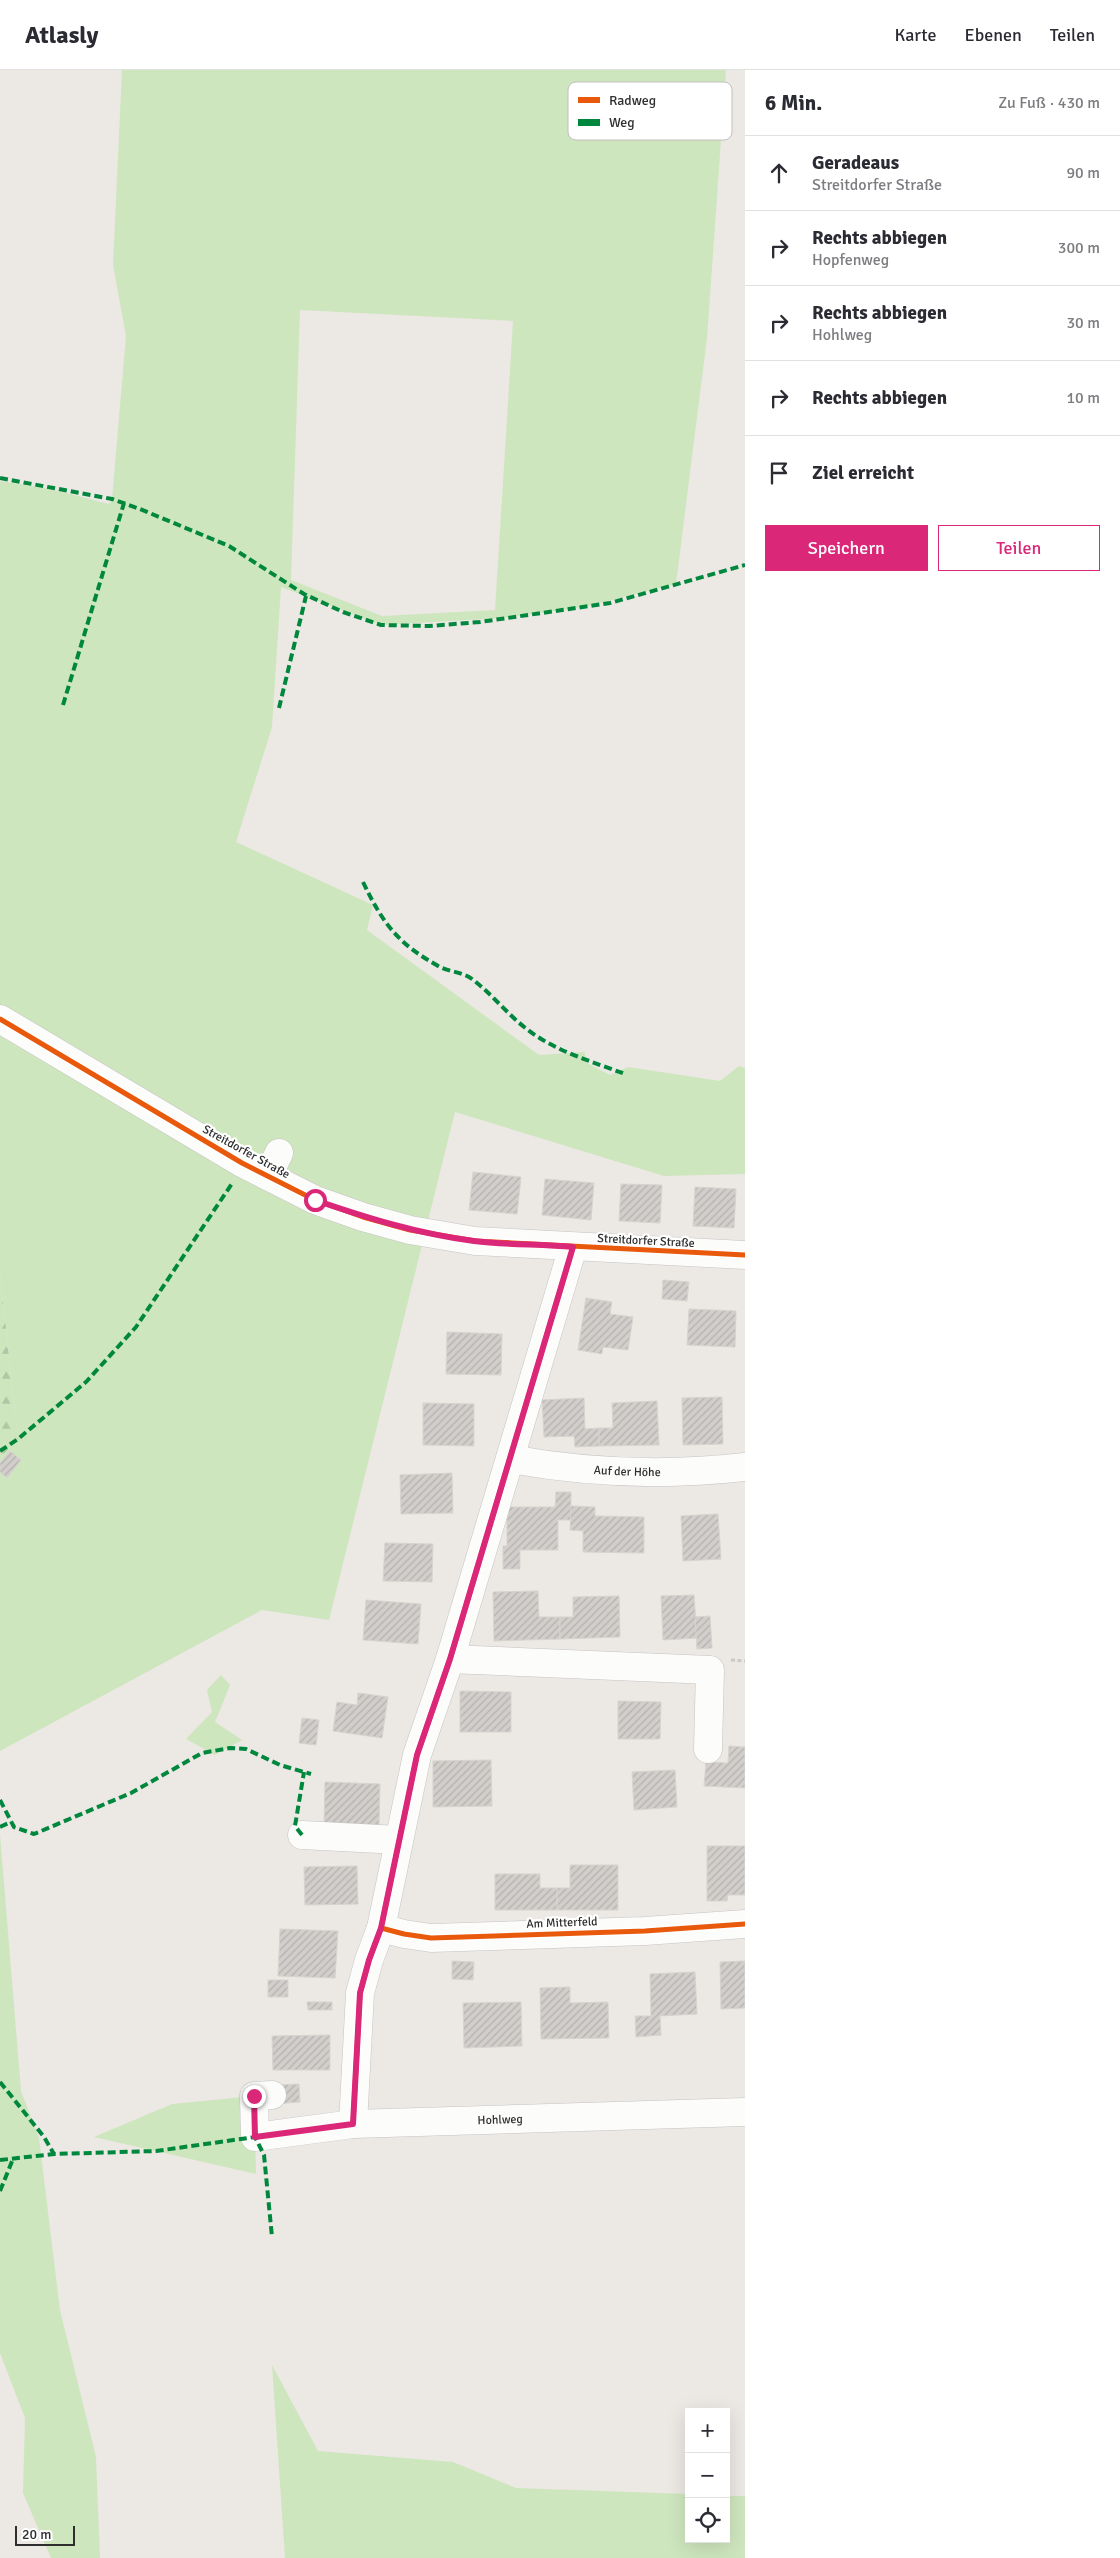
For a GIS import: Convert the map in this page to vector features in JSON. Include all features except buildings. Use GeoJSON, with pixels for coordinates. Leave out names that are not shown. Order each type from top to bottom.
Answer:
{"type":"FeatureCollection","features":[{"type":"Feature","properties":{"kind":"street","name":"Streitdorfer Straße"},"geometry":{"type":"LineString","coordinates":[[0,1020],[237,1172],[273,1165],[315,1200],[363,1217],[410,1230],[475,1241],[745,1255]]}},
{"type":"Feature","properties":{"kind":"street"},"geometry":{"type":"LineString","coordinates":[[353,2124],[360,1993],[369,1960],[381,1928],[417,1755],[450,1659],[573,1247]]}},
{"type":"Feature","properties":{"kind":"street","name":"Auf der Höhe"},"geometry":{"type":"LineString","coordinates":[[510,1459],[571,1468],[637,1472],[745,1467]]}},
{"type":"Feature","properties":{"kind":"street"},"geometry":{"type":"LineString","coordinates":[[450,1659],[710,1670],[708,1749]]}},
{"type":"Feature","properties":{"kind":"street"},"geometry":{"type":"LineString","coordinates":[[302,1835],[399,1840]]}},
{"type":"Feature","properties":{"kind":"street","name":"Am Mitterfeld"},"geometry":{"type":"LineString","coordinates":[[381,1928],[430,1938],[664,1930],[745,1924]]}},
{"type":"Feature","properties":{"kind":"street","name":"Hohlweg"},"geometry":{"type":"LineString","coordinates":[[272,2095],[254,2096],[255,2137],[353,2124],[745,2112]]}},
{"type":"Feature","properties":{"kind":"green space"},"geometry":{"type":"Polygon","coordinates":[[[122,70],[726,70],[725,82],[568,82],[568,140],[721,140],[707,338],[676,584],[584,607],[503,618],[381,625],[281,587],[272,727],[236,842],[373,905],[367,930],[539,1055],[585,1052],[585,1062],[610,1075],[628,1067],[720,1081],[739,1066],[745,1068],[745,1174],[664,1176],[455,1112],[329,1620],[262,1610],[0,1751],[0,1458],[18,1439],[0,1274],[0,481],[51,489],[109,504],[112,499],[126,336],[113,265],[122,70]],[[300,310],[291,580],[382,616],[495,610],[513,321],[300,310]]]}},
{"type":"Feature","properties":{"kind":"green space"},"geometry":{"type":"Polygon","coordinates":[[[0,1274],[18,1439],[0,1458],[0,1274]]]}},
{"type":"Feature","properties":{"kind":"green space"},"geometry":{"type":"Polygon","coordinates":[[[221,1675],[230,1685],[215,1722],[242,1740],[215,1755],[186,1739],[212,1712],[207,1690],[221,1675]]]}},
{"type":"Feature","properties":{"kind":"green space"},"geometry":{"type":"Polygon","coordinates":[[[0,1834],[21,2091],[39,2138],[60,2310],[96,2457],[100,2558],[51,2558],[23,2493],[25,2418],[0,2353],[0,1834]]]}},
{"type":"Feature","properties":{"kind":"green space"},"geometry":{"type":"Polygon","coordinates":[[[254,2096],[256,2174],[94,2137],[172,2104],[254,2096]]]}},
{"type":"Feature","properties":{"kind":"green space"},"geometry":{"type":"Polygon","coordinates":[[[272,2365],[318,2451],[453,2462],[516,2488],[685,2494],[685,2543],[730,2543],[730,2496],[745,2496],[745,2558],[285,2558],[272,2365]]]}},
{"type":"Feature","properties":{"kind":"marked path"},"geometry":{"type":"LineString","coordinates":[[0,478],[112,499],[140,509],[229,546],[304,594],[343,612],[381,625],[429,626],[480,622],[610,603],[745,565]]}},
{"type":"Feature","properties":{"kind":"marked path"},"geometry":{"type":"LineString","coordinates":[[63,705],[124,503]]}},
{"type":"Feature","properties":{"kind":"marked path"},"geometry":{"type":"LineString","coordinates":[[279,708],[306,596]]}},
{"type":"Feature","properties":{"kind":"marked path"},"geometry":{"type":"LineString","coordinates":[[363,882],[378,910],[393,932],[413,950],[440,967],[472,979],[521,1024],[550,1044],[625,1074]]}},
{"type":"Feature","properties":{"kind":"marked path"},"geometry":{"type":"LineString","coordinates":[[0,1451],[18,1439],[86,1382],[136,1327],[233,1182]]}},
{"type":"Feature","properties":{"kind":"marked path"},"geometry":{"type":"LineString","coordinates":[[0,1800],[14,1827],[34,1834],[131,1793],[202,1753],[230,1748],[246,1749],[280,1765],[311,1774]]}},
{"type":"Feature","properties":{"kind":"marked path"},"geometry":{"type":"LineString","coordinates":[[302,1835],[295,1826],[304,1772]]}},
{"type":"Feature","properties":{"kind":"marked path"},"geometry":{"type":"LineString","coordinates":[[0,1827],[11,1822]]}},
{"type":"Feature","properties":{"kind":"marked path"},"geometry":{"type":"LineString","coordinates":[[0,2082],[44,2137],[54,2154]]}},
{"type":"Feature","properties":{"kind":"marked path"},"geometry":{"type":"LineString","coordinates":[[0,2160],[54,2154],[156,2151],[255,2137],[264,2155],[272,2237]]}},
{"type":"Feature","properties":{"kind":"marked path"},"geometry":{"type":"LineString","coordinates":[[0,2191],[13,2159]]}},
{"type":"Feature","properties":{"kind":"cycle path"},"geometry":{"type":"LineString","coordinates":[[0,1019],[242,1163],[315,1200],[363,1217],[410,1230],[475,1241],[745,1255]]}},
{"type":"Feature","properties":{"kind":"cycle path"},"geometry":{"type":"LineString","coordinates":[[353,2124],[360,1993],[369,1960],[381,1928],[417,1755],[450,1659],[573,1247]]}},
{"type":"Feature","properties":{"kind":"cycle path"},"geometry":{"type":"LineString","coordinates":[[381,1928],[431,1938],[645,1931],[745,1924]]}},
{"type":"Feature","properties":{"kind":"route"},"geometry":{"type":"LineString","coordinates":[[254,2096],[255,2137],[353,2124],[360,1993],[364,1974],[381,1928],[417,1755],[450,1659],[573,1247],[475,1241],[442,1236],[410,1230],[363,1217],[315,1200]]}}]}
